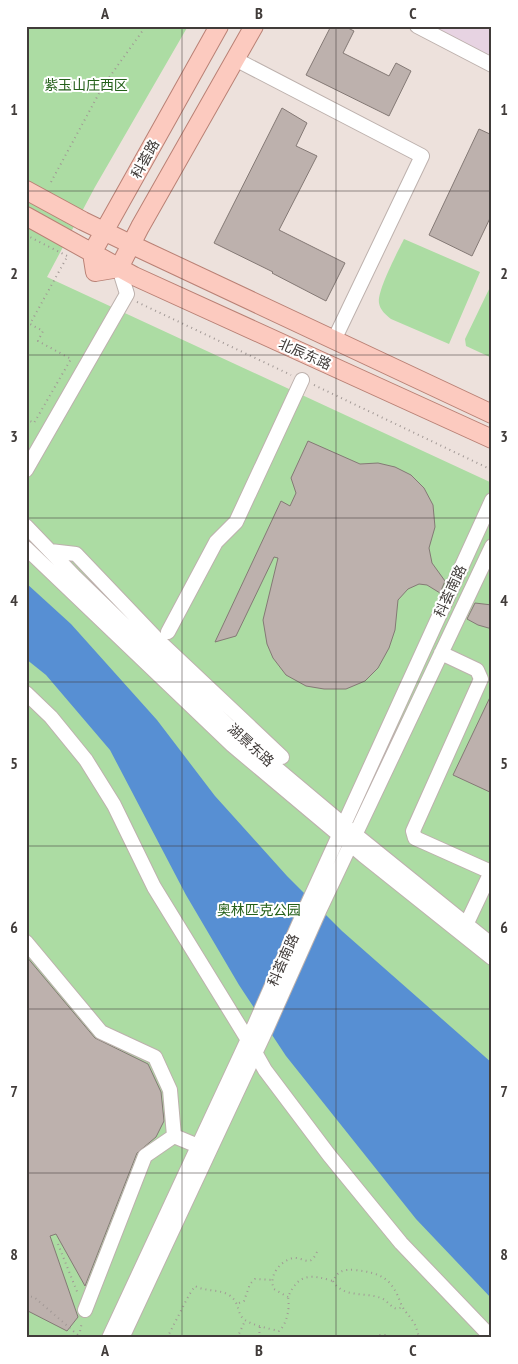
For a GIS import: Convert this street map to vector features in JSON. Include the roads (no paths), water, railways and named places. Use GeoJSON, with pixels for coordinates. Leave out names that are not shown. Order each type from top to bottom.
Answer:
{"type":"FeatureCollection","features":[{"type":"Feature","properties":{"kind":"main road","name":"科荟路"},"geometry":{"type":"LineString","coordinates":[[92,253],[219,26]]}},
{"type":"Feature","properties":{"kind":"main road","name":"科荟路"},"geometry":{"type":"LineString","coordinates":[[119,268],[254,26]]}},
{"type":"Feature","properties":{"kind":"main road","name":"北辰东路"},"geometry":{"type":"LineString","coordinates":[[26,190],[131,244],[492,414]]}},
{"type":"Feature","properties":{"kind":"main road"},"geometry":{"type":"LineString","coordinates":[[26,216],[92,253],[95,272],[119,268]]}},
{"type":"Feature","properties":{"kind":"main road","name":"北辰东路"},"geometry":{"type":"LineString","coordinates":[[119,268],[492,439]]}},
{"type":"Feature","properties":{"kind":"street"},"geometry":{"type":"LineString","coordinates":[[417,26],[492,65]]}},
{"type":"Feature","properties":{"kind":"street"},"geometry":{"type":"LineString","coordinates":[[235,59],[422,156],[334,340]]}},
{"type":"Feature","properties":{"kind":"street"},"geometry":{"type":"LineString","coordinates":[[26,470],[127,294],[119,268]]}},
{"type":"Feature","properties":{"kind":"street"},"geometry":{"type":"LineString","coordinates":[[168,632],[216,542],[236,522],[302,380]]}},
{"type":"Feature","properties":{"kind":"street","name":"科荟南路"},"geometry":{"type":"LineString","coordinates":[[122,1338],[266,1030],[341,830],[492,500]]}},
{"type":"Feature","properties":{"kind":"street","name":"湖景东路"},"geometry":{"type":"LineString","coordinates":[[26,526],[244,741],[341,830]]}},
{"type":"Feature","properties":{"kind":"street"},"geometry":{"type":"LineString","coordinates":[[27,549],[32,542],[39,540]]}},
{"type":"Feature","properties":{"kind":"street","name":"科荟南路"},"geometry":{"type":"LineString","coordinates":[[109,1338],[258,1017],[314,905],[353,840],[492,546]]}},
{"type":"Feature","properties":{"kind":"street","name":"湖景东路"},"geometry":{"type":"LineString","coordinates":[[27,549],[232,745],[341,830],[492,958]]}},
{"type":"Feature","properties":{"kind":"street"},"geometry":{"type":"LineString","coordinates":[[50,551],[76,554],[158,640],[282,757]]}},
{"type":"Feature","properties":{"kind":"street"},"geometry":{"type":"LineString","coordinates":[[441,653],[478,670],[481,679],[413,831],[415,838],[491,872],[466,925]]}},
{"type":"Feature","properties":{"kind":"street"},"geometry":{"type":"LineString","coordinates":[[26,693],[51,717],[90,768],[114,804],[154,888],[265,1070],[329,1155],[395,1236],[492,1338]]}},
{"type":"Feature","properties":{"kind":"street","name":"湖景东路"},"geometry":{"type":"LineString","coordinates":[[353,840],[492,945]]}},
{"type":"Feature","properties":{"kind":"street"},"geometry":{"type":"LineString","coordinates":[[26,942],[101,1032],[155,1057],[170,1090],[174,1136]]}},
{"type":"Feature","properties":{"kind":"street"},"geometry":{"type":"LineString","coordinates":[[174,1136],[198,1146]]}},
{"type":"Feature","properties":{"kind":"street"},"geometry":{"type":"LineString","coordinates":[[85,1310],[145,1156],[174,1136]]}},
{"type":"Feature","properties":{"kind":"water"},"geometry":{"type":"Polygon","coordinates":[[[26,583],[71,624],[157,720],[215,796],[287,876],[342,931],[492,1063],[492,1299],[416,1219],[286,1056],[239,985],[186,895],[110,750],[46,675],[26,659],[26,583]]]}},
{"type":"Feature","properties":{"kind":"park label","name":"紫玉山庄西区"},"geometry":{"type":"Point","coordinates":[86,85]}},
{"type":"Feature","properties":{"kind":"park label","name":"奥林匹克公园"},"geometry":{"type":"Point","coordinates":[259,910]}}]}
